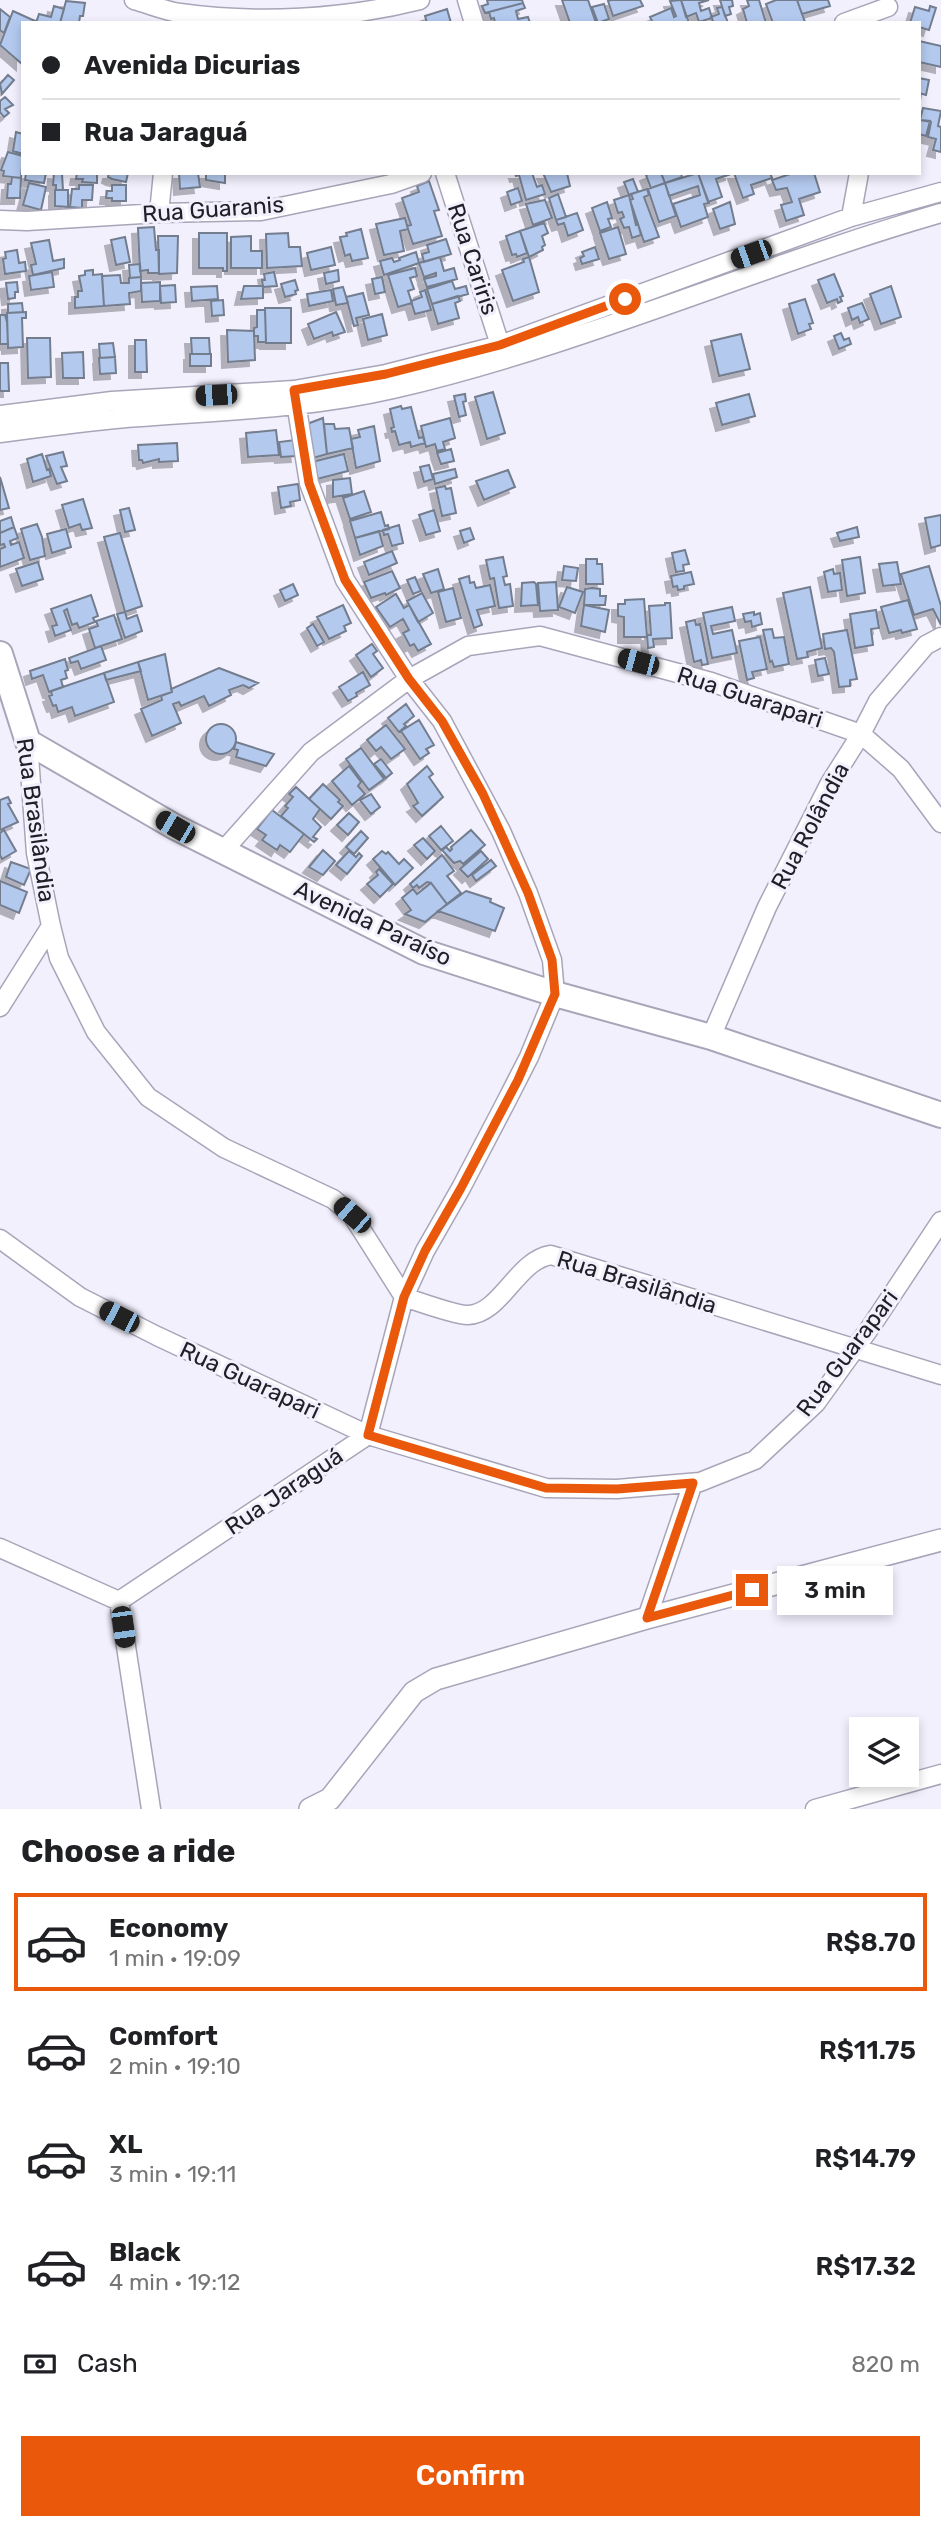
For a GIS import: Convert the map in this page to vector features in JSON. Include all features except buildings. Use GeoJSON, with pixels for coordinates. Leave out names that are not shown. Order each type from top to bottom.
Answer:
{"type":"FeatureCollection","features":[{"type":"Feature","properties":{"kind":"main road","name":"Rua Brasilândia"},"geometry":{"type":"LineString","coordinates":[[0,654],[27,742]]}},
{"type":"Feature","properties":{"kind":"main road","name":"Avenida Paraíso"},"geometry":{"type":"LineString","coordinates":[[27,742],[175,827],[424,952],[555,994],[711,1037],[941,1115]]}},
{"type":"Feature","properties":{"kind":"street"},"geometry":{"type":"LineString","coordinates":[[134,0],[178,18],[267,19],[381,10],[420,0]]}},
{"type":"Feature","properties":{"kind":"street"},"geometry":{"type":"LineString","coordinates":[[467,0],[473,21]]}},
{"type":"Feature","properties":{"kind":"street"},"geometry":{"type":"LineString","coordinates":[[851,21],[888,10]]}},
{"type":"Feature","properties":{"kind":"street"},"geometry":{"type":"LineString","coordinates":[[159,213],[163,175]]}},
{"type":"Feature","properties":{"kind":"street","name":"Rua Guaranis"},"geometry":{"type":"LineString","coordinates":[[0,220],[261,211],[391,184],[416,175]]}},
{"type":"Feature","properties":{"kind":"street","name":"Rua Cariris"},"geometry":{"type":"LineString","coordinates":[[446,175],[500,345]]}},
{"type":"Feature","properties":{"kind":"street"},"geometry":{"type":"LineString","coordinates":[[851,217],[859,175]]}},
{"type":"Feature","properties":{"kind":"street"},"geometry":{"type":"LineString","coordinates":[[0,415],[112,401],[295,399],[500,345],[851,217],[941,192]]}},
{"type":"Feature","properties":{"kind":"street"},"geometry":{"type":"LineString","coordinates":[[0,433],[392,390],[506,360],[858,237],[941,213]]}},
{"type":"Feature","properties":{"kind":"street","name":"Rua Jaraguá"},"geometry":{"type":"LineString","coordinates":[[119,1601],[368,1435],[404,1297],[425,1251],[518,1080],[555,994],[552,960],[528,893],[501,831],[442,721],[409,679],[345,580],[309,483],[295,399]]}},
{"type":"Feature","properties":{"kind":"street","name":"Rua Guarapari"},"geometry":{"type":"LineString","coordinates":[[223,851],[311,752],[409,679],[468,646],[540,636],[711,682],[861,734],[901,769],[941,823]]}},
{"type":"Feature","properties":{"kind":"street","name":"Rua Rolândia"},"geometry":{"type":"LineString","coordinates":[[711,1037],[767,907],[830,783],[878,701],[926,645],[941,637]]}},
{"type":"Feature","properties":{"kind":"street","name":"Rua Brasilândia"},"geometry":{"type":"LineString","coordinates":[[27,742],[36,853],[51,926],[59,958],[96,1032],[148,1097],[224,1148],[333,1199],[352,1215],[404,1297],[468,1315],[484,1309],[540,1256],[551,1255],[941,1375]]}},
{"type":"Feature","properties":{"kind":"street"},"geometry":{"type":"LineString","coordinates":[[0,1007],[51,926]]}},
{"type":"Feature","properties":{"kind":"street","name":"Rua Guarapari"},"geometry":{"type":"LineString","coordinates":[[0,1239],[80,1297],[368,1435],[546,1488],[617,1489],[700,1482],[755,1460],[816,1403],[941,1221]]}},
{"type":"Feature","properties":{"kind":"street"},"geometry":{"type":"LineString","coordinates":[[647,1618],[693,1483]]}},
{"type":"Feature","properties":{"kind":"street"},"geometry":{"type":"LineString","coordinates":[[310,1809],[330,1800],[414,1692],[436,1679],[647,1618],[941,1540]]}},
{"type":"Feature","properties":{"kind":"street"},"geometry":{"type":"LineString","coordinates":[[0,1548],[119,1601],[151,1809]]}},
{"type":"Feature","properties":{"kind":"street"},"geometry":{"type":"LineString","coordinates":[[815,1809],[941,1774]]}},
{"type":"Feature","properties":{"kind":"route"},"geometry":{"type":"LineString","coordinates":[[625,299],[500,345],[386,374],[294,390],[309,483],[345,580],[409,679],[442,721],[483,794],[528,893],[552,960],[555,994],[518,1080],[425,1251],[404,1297],[368,1435],[546,1488],[617,1489],[693,1483],[647,1618],[752,1590]]}}]}
